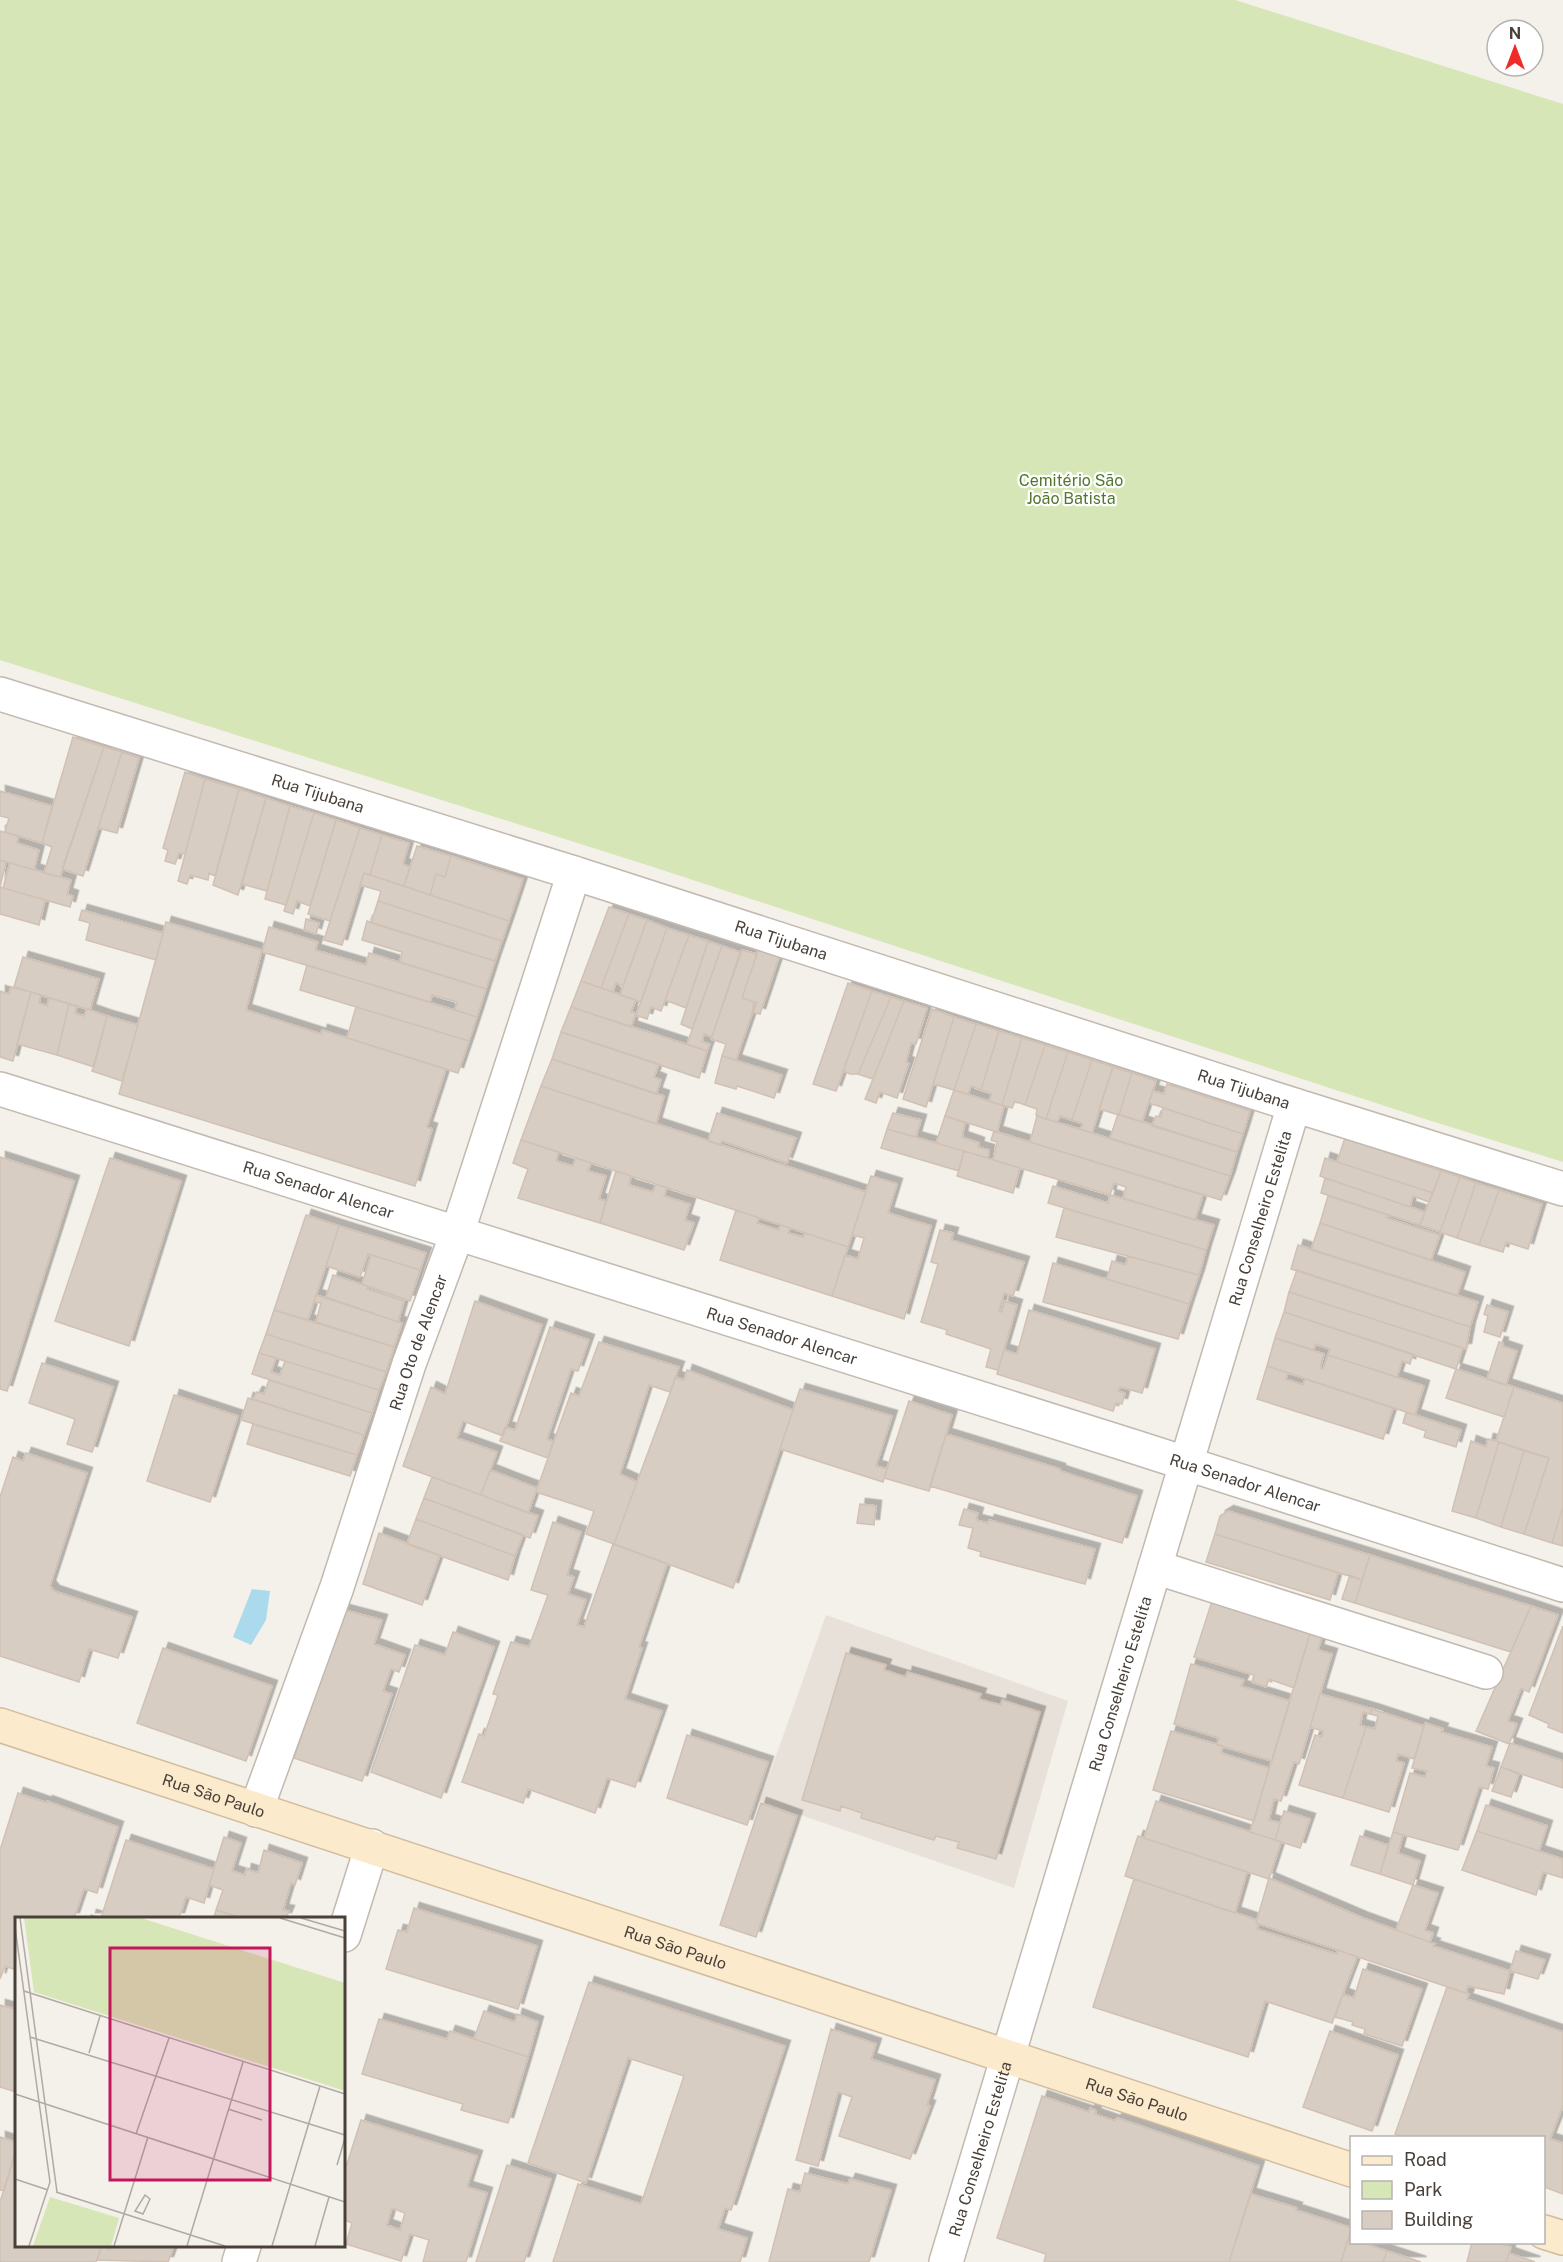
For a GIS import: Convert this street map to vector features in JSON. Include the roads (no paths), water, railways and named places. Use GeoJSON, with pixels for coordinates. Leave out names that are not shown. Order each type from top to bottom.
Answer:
{"type":"FeatureCollection","features":[{"type":"Feature","properties":{"kind":"main road","name":"Rua São Paulo"},"geometry":{"type":"LineString","coordinates":[[0,1725],[1350,2169]]}},
{"type":"Feature","properties":{"kind":"main road"},"geometry":{"type":"LineString","coordinates":[[1545,2232],[1563,2238]]}},
{"type":"Feature","properties":{"kind":"street","name":"Rua Tijubana"},"geometry":{"type":"LineString","coordinates":[[0,694],[574,873],[1294,1105],[1563,1189]]}},
{"type":"Feature","properties":{"kind":"street","name":"Rua Oto de Alencar"},"geometry":{"type":"LineString","coordinates":[[256,1810],[337,1587],[409,1364],[457,1234],[574,873]]}},
{"type":"Feature","properties":{"kind":"street","name":"Rua Senador Alencar"},"geometry":{"type":"LineString","coordinates":[[0,1089],[1563,1585]]}},
{"type":"Feature","properties":{"kind":"street","name":"Rua Conselheiro Estelita"},"geometry":{"type":"LineString","coordinates":[[946,2262],[1294,1105]]}},
{"type":"Feature","properties":{"kind":"street"},"geometry":{"type":"LineString","coordinates":[[1155,1567],[1486,1672]]}},
{"type":"Feature","properties":{"kind":"street"},"geometry":{"type":"LineString","coordinates":[[345,1932],[372,1846]]}},
{"type":"Feature","properties":{"kind":"street"},"geometry":{"type":"LineString","coordinates":[[239,2262],[244,2247]]}},
{"type":"Feature","properties":{"kind":"water"},"geometry":{"type":"Polygon","coordinates":[[[252,1589],[270,1591],[266,1620],[251,1645],[233,1637],[252,1589]]]}},
{"type":"Feature","properties":{"kind":"park label","name":"Cemitério São João Batista"},"geometry":{"type":"Point","coordinates":[1071,489]}}]}
